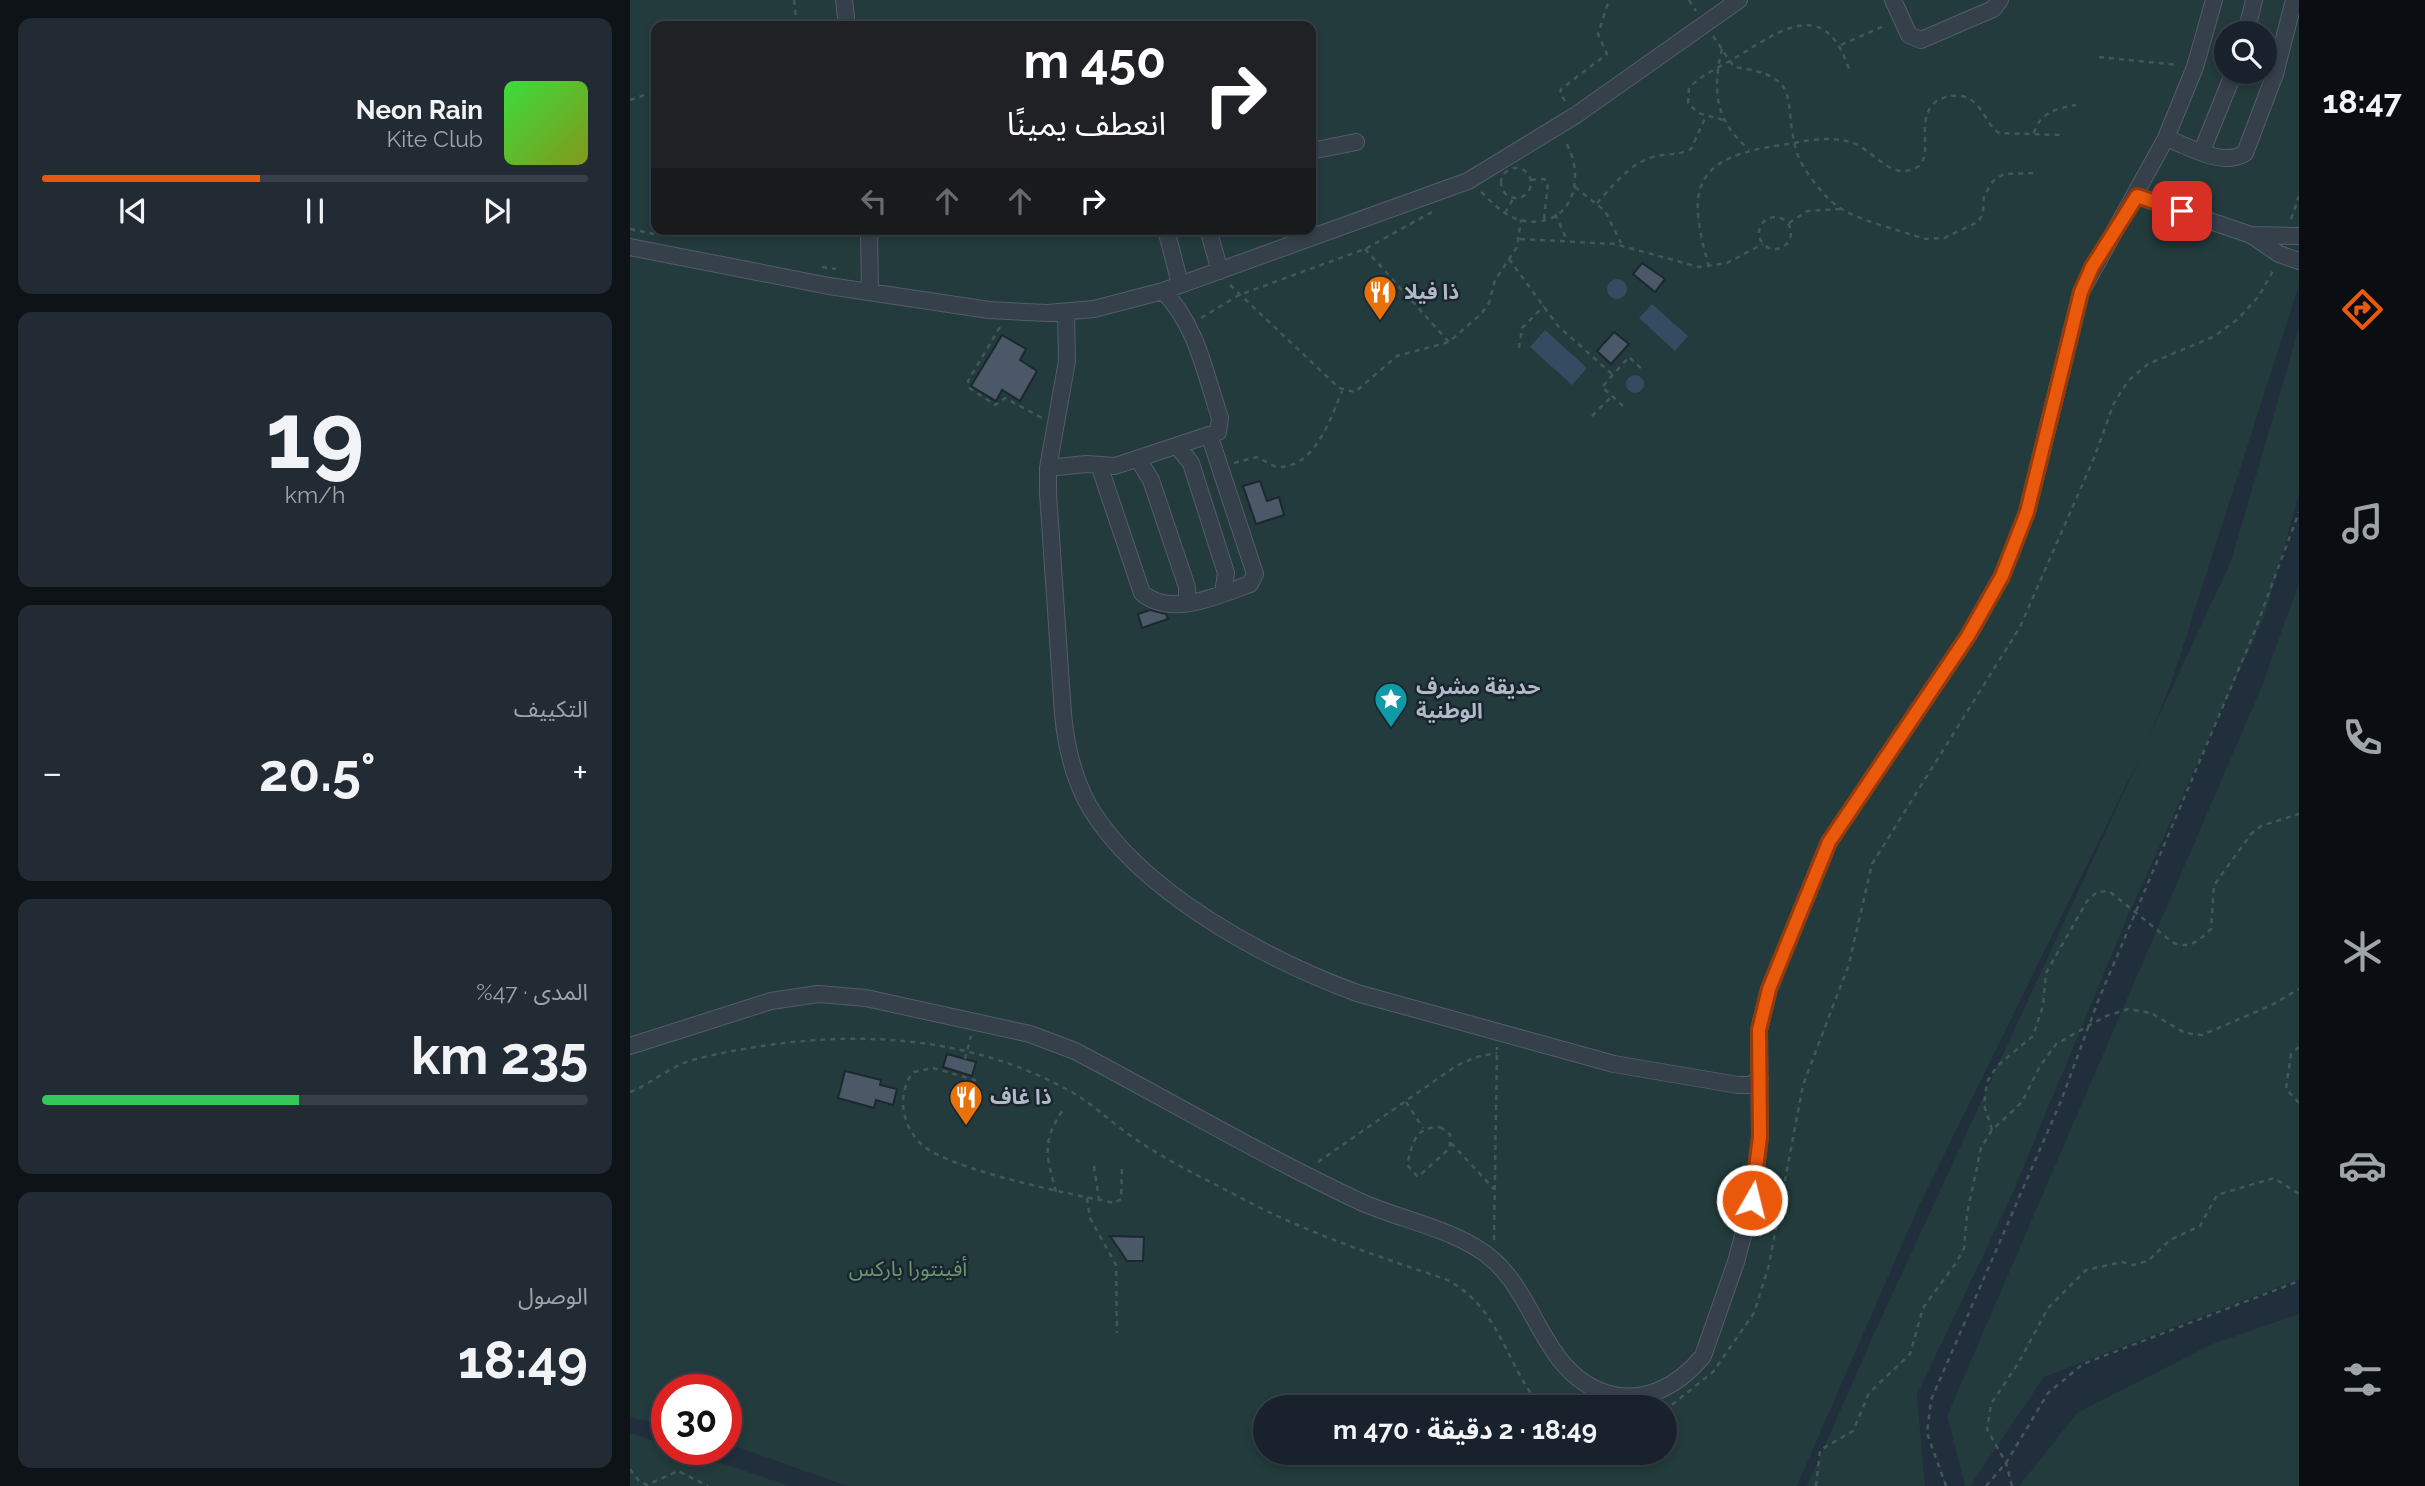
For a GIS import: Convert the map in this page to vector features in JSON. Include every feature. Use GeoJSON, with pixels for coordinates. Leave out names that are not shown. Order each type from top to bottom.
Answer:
{"type":"FeatureCollection","features":[{"type":"Feature","properties":{"kind":"street"},"geometry":{"type":"LineString","coordinates":[[844,0],[846,21]]}},
{"type":"Feature","properties":{"kind":"street"},"geometry":{"type":"LineString","coordinates":[[630,247],[870,292],[1009,312],[1066,313],[1094,309],[1163,291],[1469,188],[1739,0]]}},
{"type":"Feature","properties":{"kind":"street"},"geometry":{"type":"LineString","coordinates":[[1893,0],[1909,35],[1925,40],[1993,9],[2000,0]]}},
{"type":"Feature","properties":{"kind":"street"},"geometry":{"type":"LineString","coordinates":[[630,1046],[771,1001],[810,995],[858,997],[1030,1034],[1074,1051],[1363,1203],[1467,1243],[1494,1260],[1557,1356],[1588,1386],[1608,1394],[1630,1397],[1652,1394],[1672,1386],[1689,1373],[1703,1356],[1736,1262],[1756,1169],[1759,1030],[1764,1002],[1817,868],[1845,817],[1968,636],[2002,576],[2027,512],[2081,292],[2092,267],[2137,196],[2166,138],[2195,67],[2214,0]]}},
{"type":"Feature","properties":{"kind":"street"},"geometry":{"type":"LineString","coordinates":[[2249,21],[2254,0]]}},
{"type":"Feature","properties":{"kind":"street"},"geometry":{"type":"LineString","coordinates":[[2166,138],[2228,159],[2240,156],[2248,148],[2275,74],[2294,0]]}},
{"type":"Feature","properties":{"kind":"street"},"geometry":{"type":"LineString","coordinates":[[2202,151],[2229,84]]}},
{"type":"Feature","properties":{"kind":"street"},"geometry":{"type":"LineString","coordinates":[[1316,150],[1356,142]]}},
{"type":"Feature","properties":{"kind":"street"},"geometry":{"type":"LineString","coordinates":[[2137,196],[2250,235],[2279,254],[2299,261]]}},
{"type":"Feature","properties":{"kind":"street"},"geometry":{"type":"LineString","coordinates":[[870,235],[872,260],[870,292]]}},
{"type":"Feature","properties":{"kind":"street"},"geometry":{"type":"LineString","coordinates":[[1168,235],[1180,284]]}},
{"type":"Feature","properties":{"kind":"street"},"geometry":{"type":"LineString","coordinates":[[1210,235],[1220,271]]}},
{"type":"Feature","properties":{"kind":"street"},"geometry":{"type":"LineString","coordinates":[[2250,235],[2292,235]]}},
{"type":"Feature","properties":{"kind":"street"},"geometry":{"type":"LineString","coordinates":[[1048,468],[1115,466],[1210,437],[1218,432],[1220,418],[1189,326],[1163,291]]}},
{"type":"Feature","properties":{"kind":"street"},"geometry":{"type":"LineString","coordinates":[[1066,313],[1067,361],[1048,468],[1048,520],[1065,737],[1078,782],[1107,832],[1131,858],[1212,922],[1282,963],[1357,993],[1640,1069],[1744,1086],[1760,1079]]}},
{"type":"Feature","properties":{"kind":"street"},"geometry":{"type":"LineString","coordinates":[[1098,465],[1138,588],[1152,600],[1187,603],[1250,584],[1255,574],[1210,437]]}},
{"type":"Feature","properties":{"kind":"street"},"geometry":{"type":"LineString","coordinates":[[1178,447],[1191,463],[1226,573],[1223,593]]}},
{"type":"Feature","properties":{"kind":"street"},"geometry":{"type":"LineString","coordinates":[[1138,459],[1152,480],[1187,587],[1187,603]]}},
{"type":"Feature","properties":{"kind":"path"},"geometry":{"type":"LineString","coordinates":[[794,0],[796,21]]}},
{"type":"Feature","properties":{"kind":"path"},"geometry":{"type":"LineString","coordinates":[[1576,115],[1560,92],[1607,54],[1598,34],[1609,0]]}},
{"type":"Feature","properties":{"kind":"path"},"geometry":{"type":"LineString","coordinates":[[1689,0],[1735,67],[1769,73],[1784,88],[1789,98],[1801,161],[1825,194],[1841,209],[1925,239],[1937,240],[1978,222],[1989,186],[1998,177],[2037,173]]}},
{"type":"Feature","properties":{"kind":"path"},"geometry":{"type":"LineString","coordinates":[[1841,45],[1901,19]]}},
{"type":"Feature","properties":{"kind":"path"},"geometry":{"type":"LineString","coordinates":[[1723,120],[1706,116],[1690,107],[1688,93],[1693,84],[1781,29],[1797,25],[1822,29],[1841,45],[1849,69]]}},
{"type":"Feature","properties":{"kind":"path"},"geometry":{"type":"LineString","coordinates":[[1722,49],[1717,69],[1716,95],[1723,120],[1749,150]]}},
{"type":"Feature","properties":{"kind":"path"},"geometry":{"type":"LineString","coordinates":[[2099,57],[2195,67]]}},
{"type":"Feature","properties":{"kind":"path"},"geometry":{"type":"LineString","coordinates":[[630,100],[651,92]]}},
{"type":"Feature","properties":{"kind":"path"},"geometry":{"type":"LineString","coordinates":[[1709,267],[1696,223],[1699,191],[1718,164],[1749,150],[1825,139],[1848,141],[1870,150],[1893,169],[1912,169],[1926,153],[1923,125],[1928,110],[1939,100],[1953,95],[1974,102],[1999,133],[2061,135]]}},
{"type":"Feature","properties":{"kind":"path"},"geometry":{"type":"LineString","coordinates":[[2034,133],[2039,121],[2048,113],[2076,104]]}},
{"type":"Feature","properties":{"kind":"path"},"geometry":{"type":"LineString","coordinates":[[1597,203],[1636,165],[1654,157],[1678,155],[1690,149],[1706,116]]}},
{"type":"Feature","properties":{"kind":"path"},"geometry":{"type":"LineString","coordinates":[[1469,188],[1480,192],[1505,213],[1521,220],[1544,219],[1555,214],[1568,203],[1575,187],[1575,162],[1556,128]]}},
{"type":"Feature","properties":{"kind":"path"},"geometry":{"type":"LineString","coordinates":[[1513,199],[1500,187],[1503,175],[1518,168],[1531,180]]}},
{"type":"Feature","properties":{"kind":"path"},"geometry":{"type":"LineString","coordinates":[[1531,180],[1541,178],[1548,183],[1544,219]]}},
{"type":"Feature","properties":{"kind":"path"},"geometry":{"type":"LineString","coordinates":[[1505,213],[1513,199],[1529,192],[1531,180]]}},
{"type":"Feature","properties":{"kind":"path"},"geometry":{"type":"LineString","coordinates":[[1575,187],[1608,215],[1622,245]]}},
{"type":"Feature","properties":{"kind":"path"},"geometry":{"type":"LineString","coordinates":[[1469,188],[1480,192]]}},
{"type":"Feature","properties":{"kind":"path"},"geometry":{"type":"LineString","coordinates":[[2292,235],[2299,196]]}},
{"type":"Feature","properties":{"kind":"path"},"geometry":{"type":"LineString","coordinates":[[1789,225],[1802,213],[1841,209]]}},
{"type":"Feature","properties":{"kind":"path"},"geometry":{"type":"LineString","coordinates":[[1189,326],[1239,295],[1364,250],[1436,211]]}},
{"type":"Feature","properties":{"kind":"path"},"geometry":{"type":"LineString","coordinates":[[1555,214],[1567,241]]}},
{"type":"Feature","properties":{"kind":"path"},"geometry":{"type":"LineString","coordinates":[[1777,217],[1789,225],[1791,236],[1785,246],[1774,249],[1763,244],[1759,232],[1765,220],[1777,217]]}},
{"type":"Feature","properties":{"kind":"path"},"geometry":{"type":"LineString","coordinates":[[1220,271],[1239,295],[1342,391],[1359,391],[1397,356],[1449,342],[1485,309],[1495,279],[1520,239],[1521,220]]}},
{"type":"Feature","properties":{"kind":"path"},"geometry":{"type":"LineString","coordinates":[[1520,239],[1622,245],[1690,265],[1709,267],[1727,263],[1763,244]]}},
{"type":"Feature","properties":{"kind":"path"},"geometry":{"type":"LineString","coordinates":[[1364,250],[1449,342]]}},
{"type":"Feature","properties":{"kind":"path"},"geometry":{"type":"LineString","coordinates":[[1677,1401],[1713,1372],[1754,1313],[1769,1265],[1803,1085],[1849,964],[1872,864],[2020,627],[2094,458],[2114,403],[2128,381],[2148,364],[2213,337],[2238,319],[2267,283],[2279,254]]}},
{"type":"Feature","properties":{"kind":"path"},"geometry":{"type":"LineString","coordinates":[[1509,259],[1558,326],[1613,375]]}},
{"type":"Feature","properties":{"kind":"path"},"geometry":{"type":"LineString","coordinates":[[1518,348],[1522,328],[1544,306]]}},
{"type":"Feature","properties":{"kind":"path"},"geometry":{"type":"LineString","coordinates":[[1009,312],[968,381],[968,387],[996,405],[1005,398],[1055,426]]}},
{"type":"Feature","properties":{"kind":"path"},"geometry":{"type":"LineString","coordinates":[[1623,406],[1602,387],[1629,357],[1644,371]]}},
{"type":"Feature","properties":{"kind":"path"},"geometry":{"type":"LineString","coordinates":[[1220,468],[1257,457],[1276,467],[1296,461],[1320,440],[1342,391]]}},
{"type":"Feature","properties":{"kind":"path"},"geometry":{"type":"LineString","coordinates":[[1592,416],[1612,396]]}},
{"type":"Feature","properties":{"kind":"path"},"geometry":{"type":"LineString","coordinates":[[1946,1486],[1927,1433],[1931,1400],[2061,1101],[2135,912],[2254,633],[2299,512]]}},
{"type":"Feature","properties":{"kind":"path"},"geometry":{"type":"LineString","coordinates":[[1993,1130],[1984,1105],[1987,1082],[1997,1066],[2033,1036],[2043,1006],[2046,973],[2087,901],[2097,892],[2109,891],[2172,942],[2182,946],[2196,943],[2211,929],[2214,885],[2251,834],[2261,826],[2299,814]]}},
{"type":"Feature","properties":{"kind":"path"},"geometry":{"type":"LineString","coordinates":[[1816,1486],[1820,1450],[1853,1432],[1869,1393],[1910,1354],[1923,1308],[1961,1255],[1978,1158],[1993,1130],[2022,1102],[2040,1066],[2056,1044],[2117,1011],[2140,1010],[2185,1033],[2203,1035],[2272,1005],[2299,989]]}},
{"type":"Feature","properties":{"kind":"path"},"geometry":{"type":"LineString","coordinates":[[965,1059],[974,1022]]}},
{"type":"Feature","properties":{"kind":"path"},"geometry":{"type":"LineString","coordinates":[[1494,1260],[1498,1031]]}},
{"type":"Feature","properties":{"kind":"path"},"geometry":{"type":"LineString","coordinates":[[630,1092],[695,1059],[813,1038],[913,1041],[967,1053],[1030,1072],[1060,1086],[1144,1144],[1274,1215],[1457,1285],[1476,1299],[1492,1318],[1534,1395]]}},
{"type":"Feature","properties":{"kind":"path"},"geometry":{"type":"LineString","coordinates":[[2299,1046],[2291,1054],[2286,1089],[2299,1103]]}},
{"type":"Feature","properties":{"kind":"path"},"geometry":{"type":"LineString","coordinates":[[1304,1172],[1465,1061],[1497,1053]]}},
{"type":"Feature","properties":{"kind":"path"},"geometry":{"type":"LineString","coordinates":[[972,1091],[975,1080],[961,1075],[926,1068],[911,1076],[904,1093],[903,1109],[916,1139],[936,1154],[1056,1192],[1114,1203],[1120,1201],[1122,1166]]}},
{"type":"Feature","properties":{"kind":"path"},"geometry":{"type":"LineString","coordinates":[[1405,1101],[1423,1128]]}},
{"type":"Feature","properties":{"kind":"path"},"geometry":{"type":"LineString","coordinates":[[1056,1192],[1046,1144],[1051,1127],[1065,1107]]}},
{"type":"Feature","properties":{"kind":"path"},"geometry":{"type":"LineString","coordinates":[[1423,1128],[1444,1128],[1450,1134],[1451,1143],[1444,1156],[1418,1177],[1407,1165],[1417,1134],[1423,1128]]}},
{"type":"Feature","properties":{"kind":"path"},"geometry":{"type":"LineString","coordinates":[[1451,1143],[1494,1189]]}},
{"type":"Feature","properties":{"kind":"path"},"geometry":{"type":"LineString","coordinates":[[1094,1166],[1099,1200]]}},
{"type":"Feature","properties":{"kind":"path"},"geometry":{"type":"LineString","coordinates":[[2012,1486],[2006,1463],[1987,1429],[1991,1404],[2019,1362],[2048,1308],[2086,1270],[2122,1262],[2133,1265],[2148,1261],[2170,1240],[2200,1226],[2217,1195],[2274,1178],[2299,1194]]}},
{"type":"Feature","properties":{"kind":"path"},"geometry":{"type":"LineString","coordinates":[[1087,1198],[1090,1218],[1116,1265],[1117,1333]]}},
{"type":"Feature","properties":{"kind":"path"},"geometry":{"type":"LineString","coordinates":[[1986,1486],[2006,1463],[2049,1393],[2083,1364],[2299,1281]]}},
{"type":"Feature","properties":{"kind":"path"},"geometry":{"type":"LineString","coordinates":[[630,1469],[639,1481],[647,1485],[678,1471],[708,1486]]}},
{"type":"Feature","properties":{"kind":"green space","name":"حديقة مشرف الوطنية"},"geometry":{"type":"Polygon","coordinates":[[[630,0],[2299,0],[2299,285],[2172,681],[2149,737],[2231,561],[2299,328],[2299,494],[2265,615],[2130,911],[2011,1197],[1917,1395],[1925,1486],[1807,1486],[1873,1336],[2143,751],[1918,1208],[1797,1486],[847,1486],[742,1449],[742,1374],[651,1374],[651,1422],[630,1417],[630,0]]]}},
{"type":"Feature","properties":{"kind":"green space"},"geometry":{"type":"Polygon","coordinates":[[[2299,583],[2299,1279],[2044,1377],[1970,1486],[1965,1486],[1947,1416],[2262,686],[2299,583]]]}},
{"type":"Feature","properties":{"kind":"green space"},"geometry":{"type":"Polygon","coordinates":[[[2299,1314],[2299,1486],[2019,1486],[2077,1413],[2212,1344],[2299,1314]]]}},
{"type":"Feature","properties":{"kind":"green space"},"geometry":{"type":"Polygon","coordinates":[[[630,1433],[651,1440],[651,1465],[727,1465],[790,1486],[630,1486],[630,1433]]]}},
{"type":"Feature","properties":{"kind":"water"},"geometry":{"type":"Polygon","coordinates":[[[1617,279],[1624,282],[1627,289],[1624,296],[1617,299],[1610,296],[1607,289],[1610,282],[1617,279]]]}},
{"type":"Feature","properties":{"kind":"water"},"geometry":{"type":"Polygon","coordinates":[[[1652,304],[1688,336],[1675,351],[1639,318],[1652,304]]]}},
{"type":"Feature","properties":{"kind":"water"},"geometry":{"type":"Polygon","coordinates":[[[1545,330],[1587,368],[1572,385],[1530,347],[1545,330]]]}},
{"type":"Feature","properties":{"kind":"water"},"geometry":{"type":"Polygon","coordinates":[[[1631,375],[1639,375],[1644,384],[1642,391],[1631,393],[1626,388],[1626,380],[1631,375]]]}},
{"type":"Feature","properties":{"kind":"building"},"geometry":{"type":"Polygon","coordinates":[[[1642,263],[1665,279],[1655,292],[1633,274],[1642,263]]]}},
{"type":"Feature","properties":{"kind":"building"},"geometry":{"type":"Polygon","coordinates":[[[1614,332],[1629,344],[1611,364],[1597,351],[1614,332]]]}},
{"type":"Feature","properties":{"kind":"building"},"geometry":{"type":"Polygon","coordinates":[[[1002,335],[1026,349],[1020,360],[1037,371],[1020,401],[1002,390],[996,401],[971,386],[1002,335]]]}},
{"type":"Feature","properties":{"kind":"building"},"geometry":{"type":"Polygon","coordinates":[[[1260,481],[1267,501],[1279,497],[1284,515],[1256,524],[1243,486],[1260,481]]]}},
{"type":"Feature","properties":{"kind":"building"},"geometry":{"type":"Polygon","coordinates":[[[1150,610],[1166,614],[1168,619],[1142,628],[1138,614],[1150,610]]]}},
{"type":"Feature","properties":{"kind":"building"},"geometry":{"type":"Polygon","coordinates":[[[947,1054],[976,1062],[972,1076],[943,1067],[947,1054]]]}},
{"type":"Feature","properties":{"kind":"building"},"geometry":{"type":"Polygon","coordinates":[[[845,1071],[881,1080],[880,1085],[897,1089],[893,1105],[876,1100],[874,1108],[838,1098],[845,1071]]]}},
{"type":"Feature","properties":{"kind":"building"},"geometry":{"type":"Polygon","coordinates":[[[1110,1236],[1144,1237],[1143,1261],[1127,1261],[1110,1236]]]}},
{"type":"Feature","properties":{"kind":"place","name":"ذا فيلا"},"geometry":{"type":"Point","coordinates":[1380,322]}},
{"type":"Feature","properties":{"kind":"place","name":"حديقة مشرف الوطنية"},"geometry":{"type":"Point","coordinates":[1391,729]}},
{"type":"Feature","properties":{"kind":"place","name":"ذا غاف"},"geometry":{"type":"Point","coordinates":[966,1127]}},
{"type":"Feature","properties":{"kind":"route"},"geometry":{"type":"LineString","coordinates":[[1752,1200],[1760,1137],[1761,1016],[1764,1002],[1817,868],[1829,842],[1968,636],[2002,576],[2027,512],[2077,304],[2092,267],[2137,196],[2182,211]]}},
{"type":"Feature","properties":{"kind":"park label","name":"أفينتورا باركس"},"geometry":{"type":"Point","coordinates":[908,1269]}}]}
